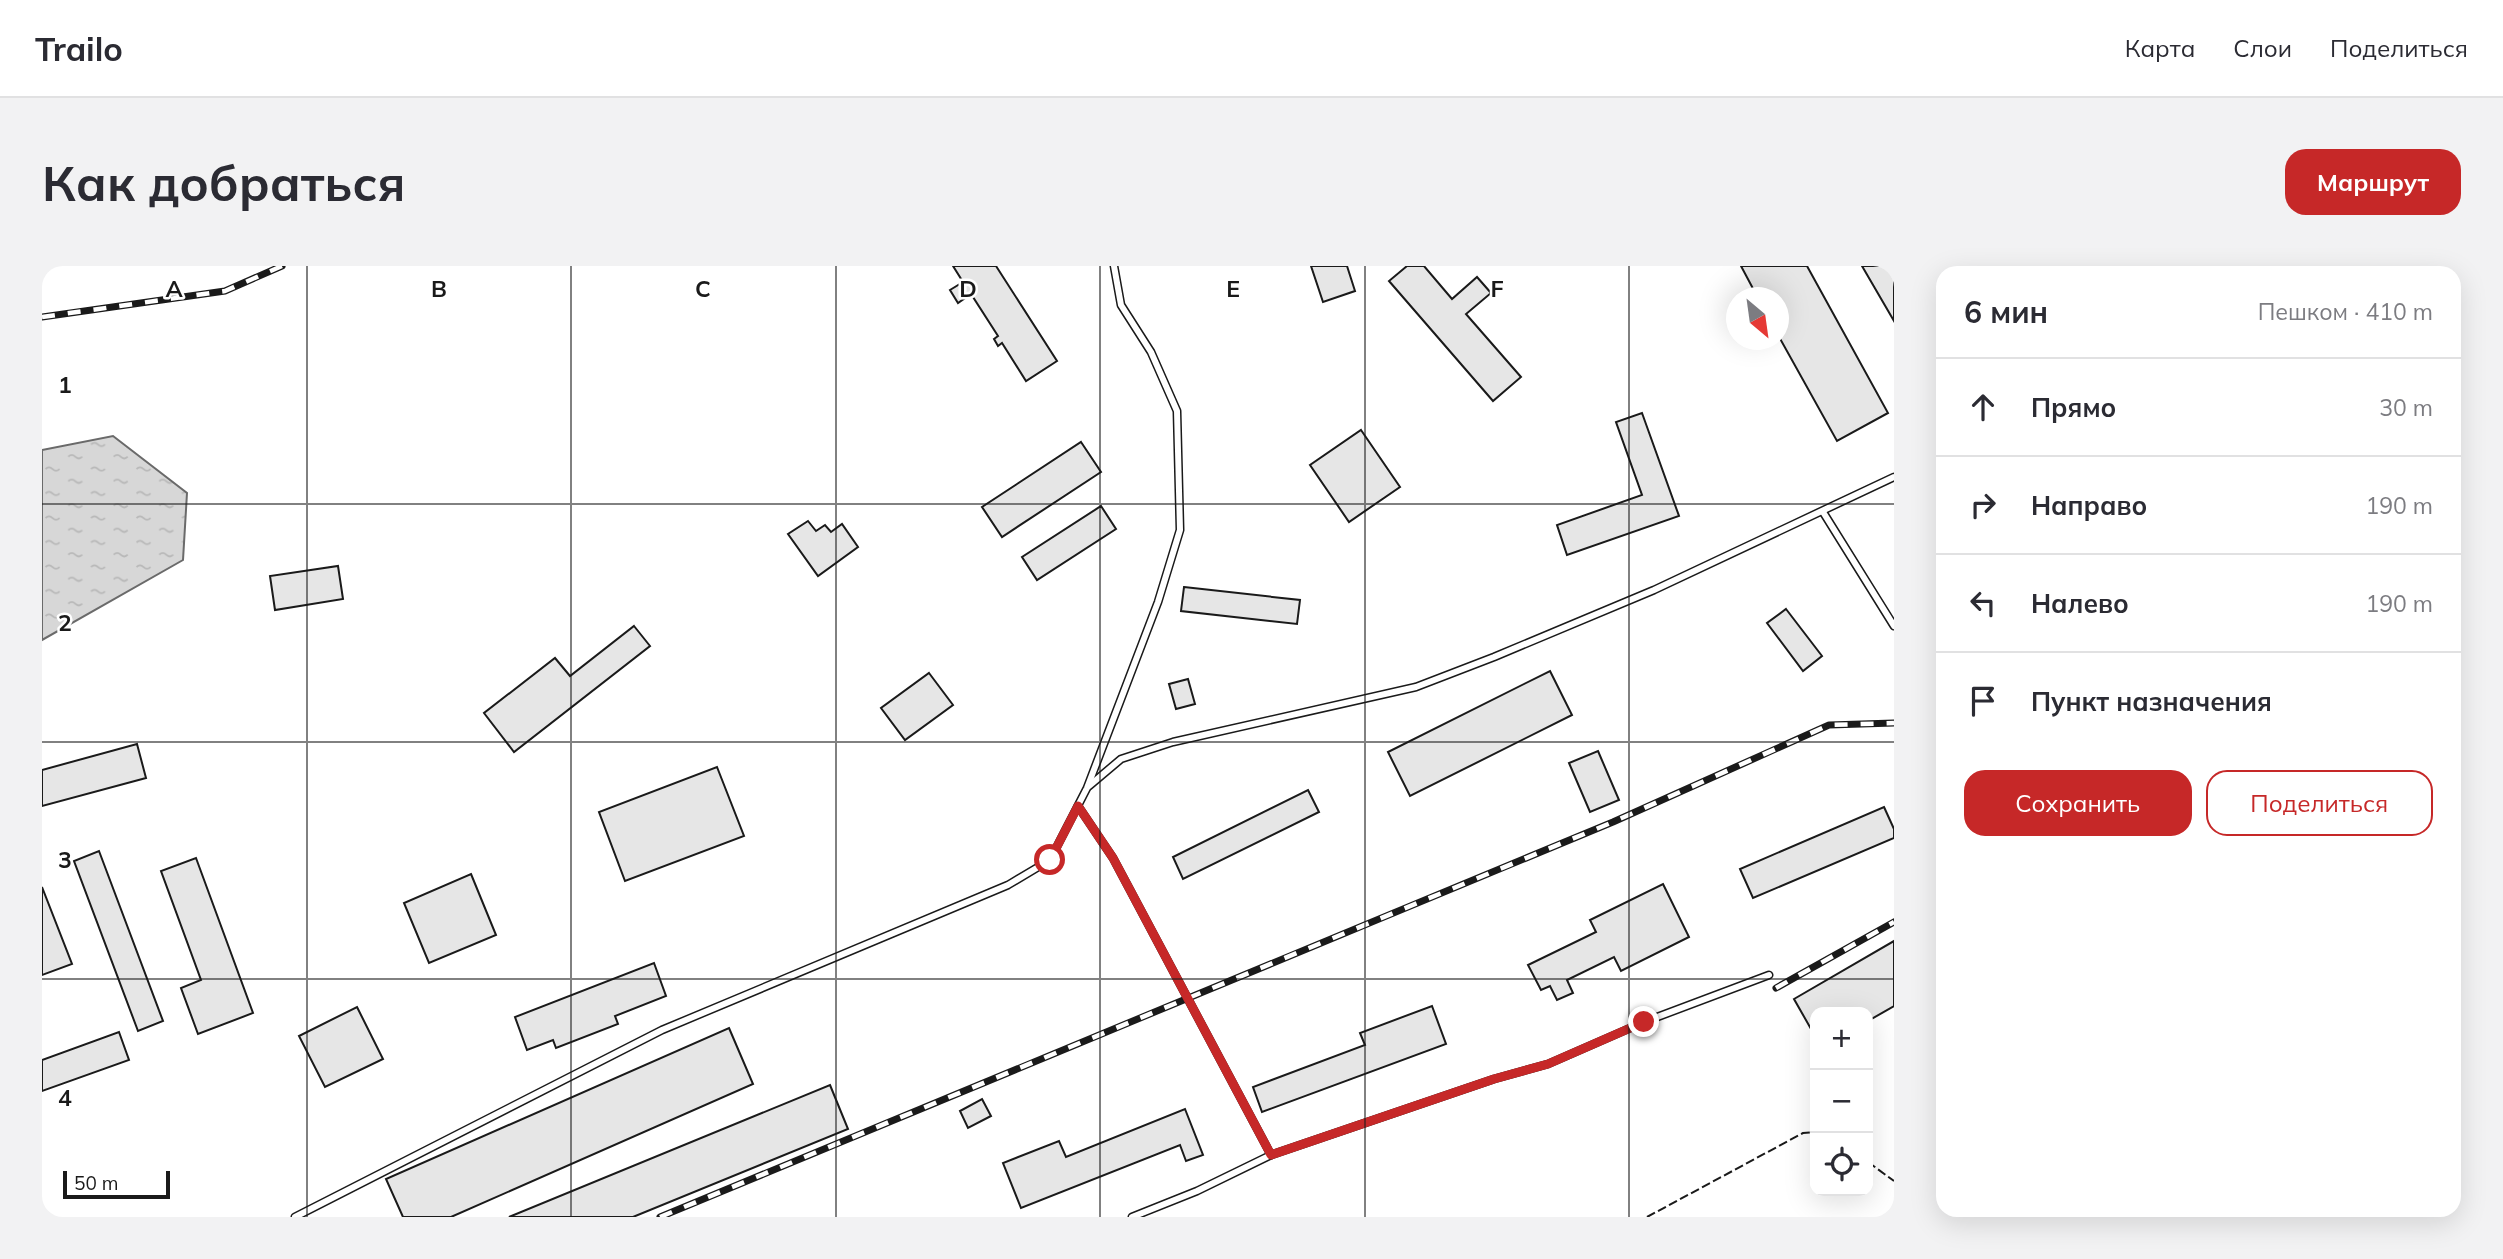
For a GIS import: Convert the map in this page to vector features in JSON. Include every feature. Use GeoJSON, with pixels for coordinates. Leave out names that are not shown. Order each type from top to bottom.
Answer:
{"type":"FeatureCollection","features":[{"type":"Feature","properties":{"kind":"lane"},"geometry":{"type":"LineString","coordinates":[[295,1217],[662,1030],[1008,885],[1050,860],[1087,788],[1158,603],[1180,530],[1177,411],[1151,352],[1121,305],[1114,266]]}},
{"type":"Feature","properties":{"kind":"lane"},"geometry":{"type":"LineString","coordinates":[[1087,788],[1121,759],[1173,743],[1416,687],[1481,662],[1654,590],[1894,477]]}},
{"type":"Feature","properties":{"kind":"lane"},"geometry":{"type":"LineString","coordinates":[[1823,512],[1894,626]]}},
{"type":"Feature","properties":{"kind":"lane"},"geometry":{"type":"LineString","coordinates":[[1078,806],[1113,858],[1271,1155]]}},
{"type":"Feature","properties":{"kind":"lane"},"geometry":{"type":"LineString","coordinates":[[1132,1217],[1197,1191],[1271,1155],[1494,1079],[1548,1064],[1644,1022],[1769,975]]}},
{"type":"Feature","properties":{"kind":"water"},"geometry":{"type":"Polygon","coordinates":[[[113,436],[187,493],[183,560],[42,640],[42,450],[113,436]]]}},
{"type":"Feature","properties":{"kind":"building"},"geometry":{"type":"Polygon","coordinates":[[[953,266],[996,266],[1057,361],[1026,381],[1002,343],[998,346],[994,339],[998,336],[971,294],[958,303],[950,290],[963,282],[953,266]]]}},
{"type":"Feature","properties":{"kind":"building"},"geometry":{"type":"Polygon","coordinates":[[[1311,266],[1347,266],[1355,291],[1323,302],[1311,266]]]}},
{"type":"Feature","properties":{"kind":"building"},"geometry":{"type":"Polygon","coordinates":[[[1407,266],[1424,266],[1452,299],[1477,277],[1491,293],[1466,314],[1521,377],[1493,401],[1389,281],[1407,266]]]}},
{"type":"Feature","properties":{"kind":"building"},"geometry":{"type":"Polygon","coordinates":[[[1741,266],[1807,266],[1888,413],[1837,441],[1786,350],[1789,350],[1789,287],[1752,287],[1741,266]]]}},
{"type":"Feature","properties":{"kind":"building"},"geometry":{"type":"Polygon","coordinates":[[[1862,266],[1894,266],[1894,321],[1862,266]]]}},
{"type":"Feature","properties":{"kind":"building"},"geometry":{"type":"Polygon","coordinates":[[[1642,413],[1679,516],[1567,555],[1557,525],[1642,495],[1616,422],[1642,413]]]}},
{"type":"Feature","properties":{"kind":"building"},"geometry":{"type":"Polygon","coordinates":[[[1361,430],[1400,487],[1349,522],[1310,465],[1361,430]]]}},
{"type":"Feature","properties":{"kind":"building"},"geometry":{"type":"Polygon","coordinates":[[[1081,442],[1101,472],[1002,537],[982,507],[1081,442]]]}},
{"type":"Feature","properties":{"kind":"building"},"geometry":{"type":"Polygon","coordinates":[[[1101,506],[1116,529],[1037,580],[1022,557],[1101,506]]]}},
{"type":"Feature","properties":{"kind":"building"},"geometry":{"type":"Polygon","coordinates":[[[808,521],[816,531],[825,525],[831,532],[842,524],[858,547],[818,576],[788,534],[808,521]]]}},
{"type":"Feature","properties":{"kind":"building"},"geometry":{"type":"Polygon","coordinates":[[[338,566],[343,599],[275,610],[270,576],[338,566]]]}},
{"type":"Feature","properties":{"kind":"building"},"geometry":{"type":"Polygon","coordinates":[[[1184,587],[1300,600],[1297,624],[1181,611],[1184,587]]]}},
{"type":"Feature","properties":{"kind":"building"},"geometry":{"type":"Polygon","coordinates":[[[1786,609],[1822,656],[1803,671],[1767,623],[1786,609]]]}},
{"type":"Feature","properties":{"kind":"building"},"geometry":{"type":"Polygon","coordinates":[[[634,626],[650,646],[514,752],[484,713],[555,658],[570,676],[634,626]]]}},
{"type":"Feature","properties":{"kind":"building"},"geometry":{"type":"Polygon","coordinates":[[[1550,671],[1572,715],[1410,796],[1388,752],[1550,671]]]}},
{"type":"Feature","properties":{"kind":"building"},"geometry":{"type":"Polygon","coordinates":[[[929,673],[953,705],[905,740],[881,708],[929,673]]]}},
{"type":"Feature","properties":{"kind":"building"},"geometry":{"type":"Polygon","coordinates":[[[1188,679],[1195,704],[1176,709],[1169,684],[1188,679]]]}},
{"type":"Feature","properties":{"kind":"building"},"geometry":{"type":"Polygon","coordinates":[[[137,744],[146,778],[42,806],[42,770],[137,744]]]}},
{"type":"Feature","properties":{"kind":"building"},"geometry":{"type":"Polygon","coordinates":[[[1598,751],[1619,800],[1590,812],[1569,763],[1598,751]]]}},
{"type":"Feature","properties":{"kind":"building"},"geometry":{"type":"Polygon","coordinates":[[[717,767],[744,836],[625,881],[599,812],[717,767]]]}},
{"type":"Feature","properties":{"kind":"building"},"geometry":{"type":"Polygon","coordinates":[[[1308,790],[1319,812],[1183,879],[1173,857],[1308,790]]]}},
{"type":"Feature","properties":{"kind":"building"},"geometry":{"type":"Polygon","coordinates":[[[1884,807],[1894,829],[1894,838],[1753,898],[1740,869],[1884,807]]]}},
{"type":"Feature","properties":{"kind":"building"},"geometry":{"type":"Polygon","coordinates":[[[99,851],[163,1021],[138,1031],[74,861],[99,851]]]}},
{"type":"Feature","properties":{"kind":"building"},"geometry":{"type":"Polygon","coordinates":[[[196,858],[253,1013],[198,1034],[181,988],[201,980],[161,871],[196,858]]]}},
{"type":"Feature","properties":{"kind":"building"},"geometry":{"type":"Polygon","coordinates":[[[471,874],[496,935],[429,963],[404,903],[471,874]]]}},
{"type":"Feature","properties":{"kind":"building"},"geometry":{"type":"Polygon","coordinates":[[[1663,884],[1689,937],[1621,971],[1614,957],[1567,980],[1573,993],[1557,1000],[1550,986],[1541,990],[1528,965],[1596,932],[1590,920],[1663,884]]]}},
{"type":"Feature","properties":{"kind":"building"},"geometry":{"type":"Polygon","coordinates":[[[42,887],[72,964],[42,975],[42,887]]]}},
{"type":"Feature","properties":{"kind":"building"},"geometry":{"type":"Polygon","coordinates":[[[1894,941],[1894,1006],[1873,1018],[1873,1007],[1810,1007],[1810,1027],[1794,999],[1894,941]]]}},
{"type":"Feature","properties":{"kind":"building"},"geometry":{"type":"Polygon","coordinates":[[[654,963],[666,996],[615,1016],[618,1024],[556,1048],[553,1040],[527,1050],[515,1017],[654,963]]]}},
{"type":"Feature","properties":{"kind":"building"},"geometry":{"type":"Polygon","coordinates":[[[1432,1006],[1446,1044],[1262,1112],[1253,1087],[1365,1045],[1360,1033],[1432,1006]]]}},
{"type":"Feature","properties":{"kind":"building"},"geometry":{"type":"Polygon","coordinates":[[[357,1007],[383,1059],[325,1087],[299,1036],[357,1007]]]}},
{"type":"Feature","properties":{"kind":"building"},"geometry":{"type":"Polygon","coordinates":[[[729,1028],[753,1084],[451,1217],[403,1217],[386,1179],[729,1028]]]}},
{"type":"Feature","properties":{"kind":"building"},"geometry":{"type":"Polygon","coordinates":[[[119,1032],[129,1060],[42,1091],[42,1060],[119,1032]]]}},
{"type":"Feature","properties":{"kind":"building"},"geometry":{"type":"Polygon","coordinates":[[[830,1085],[848,1129],[633,1217],[509,1217],[830,1085]]]}},
{"type":"Feature","properties":{"kind":"building"},"geometry":{"type":"Polygon","coordinates":[[[982,1099],[991,1116],[968,1128],[960,1111],[982,1099]]]}},
{"type":"Feature","properties":{"kind":"building"},"geometry":{"type":"Polygon","coordinates":[[[1185,1109],[1203,1155],[1186,1161],[1180,1145],[1021,1208],[1003,1163],[1059,1141],[1066,1157],[1185,1109]]]}},
{"type":"Feature","properties":{"kind":"railway"},"geometry":{"type":"LineString","coordinates":[[42,317],[225,291],[282,266]]}},
{"type":"Feature","properties":{"kind":"railway"},"geometry":{"type":"LineString","coordinates":[[660,1217],[1613,822],[1829,725],[1894,723]]}},
{"type":"Feature","properties":{"kind":"railway"},"geometry":{"type":"LineString","coordinates":[[1776,988],[1894,922]]}},
{"type":"Feature","properties":{"kind":"fence"},"geometry":{"type":"LineString","coordinates":[[1647,1217],[1803,1133],[1810,1132]]}},
{"type":"Feature","properties":{"kind":"fence"},"geometry":{"type":"LineString","coordinates":[[1873,1166],[1894,1181]]}},
{"type":"Feature","properties":{"kind":"route"},"geometry":{"type":"LineString","coordinates":[[1050,860],[1078,806],[1113,858],[1271,1155],[1494,1079],[1548,1064],[1644,1022]]}}]}
